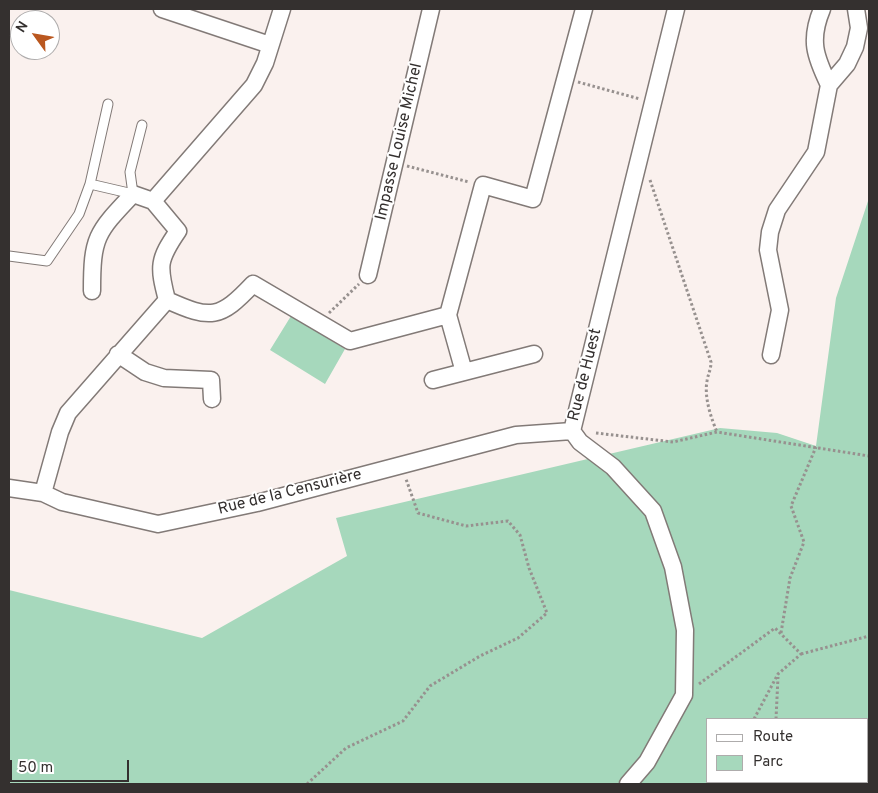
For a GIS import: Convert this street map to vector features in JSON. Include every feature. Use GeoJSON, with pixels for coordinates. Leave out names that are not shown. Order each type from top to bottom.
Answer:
{"type":"FeatureCollection","features":[{"type":"Feature","properties":{"kind":"street"},"geometry":{"type":"LineString","coordinates":[[162,9],[270,45]]}},
{"type":"Feature","properties":{"kind":"street"},"geometry":{"type":"LineString","coordinates":[[153,201],[254,84],[265,63],[282,9]]}},
{"type":"Feature","properties":{"kind":"street","name":"Impasse Louise Michel"},"geometry":{"type":"LineString","coordinates":[[368,275],[431,9]]}},
{"type":"Feature","properties":{"kind":"street"},"geometry":{"type":"LineString","coordinates":[[464,372],[448,315],[483,185],[533,199],[584,9]]}},
{"type":"Feature","properties":{"kind":"street","name":"Rue de Huest"},"geometry":{"type":"LineString","coordinates":[[628,784],[647,762],[684,695],[684,630],[673,567],[653,511],[613,468],[580,442],[572,431],[676,9]]}},
{"type":"Feature","properties":{"kind":"street"},"geometry":{"type":"LineString","coordinates":[[822,9],[816,24],[814,43],[817,61],[829,85]]}},
{"type":"Feature","properties":{"kind":"street"},"geometry":{"type":"LineString","coordinates":[[771,355],[780,310],[768,250],[770,232],[777,210],[816,152],[829,85],[847,64],[856,47],[859,28],[856,9]]}},
{"type":"Feature","properties":{"kind":"street"},"geometry":{"type":"LineString","coordinates":[[92,291],[92,253],[101,228],[133,194],[153,201],[178,231],[165,250],[160,266],[167,300]]}},
{"type":"Feature","properties":{"kind":"street"},"geometry":{"type":"LineString","coordinates":[[167,300],[188,309],[214,314],[235,303],[253,284],[350,341],[448,315]]}},
{"type":"Feature","properties":{"kind":"street"},"geometry":{"type":"LineString","coordinates":[[43,493],[60,432],[68,414],[118,354],[167,300]]}},
{"type":"Feature","properties":{"kind":"street"},"geometry":{"type":"LineString","coordinates":[[118,354],[145,372],[164,378],[212,380],[212,399]]}},
{"type":"Feature","properties":{"kind":"street"},"geometry":{"type":"LineString","coordinates":[[433,380],[534,354]]}},
{"type":"Feature","properties":{"kind":"street","name":"Rue de la Censurière"},"geometry":{"type":"LineString","coordinates":[[9,488],[43,493],[62,502],[158,524],[257,503],[516,435],[572,431]]}},
{"type":"Feature","properties":{"kind":"lane"},"geometry":{"type":"LineString","coordinates":[[9,256],[47,260],[79,214],[90,184],[108,104]]}},
{"type":"Feature","properties":{"kind":"lane"},"geometry":{"type":"LineString","coordinates":[[90,184],[133,194],[130,172],[142,125]]}},
{"type":"Feature","properties":{"kind":"path"},"geometry":{"type":"LineString","coordinates":[[566,78],[653,103]]}},
{"type":"Feature","properties":{"kind":"path"},"geometry":{"type":"LineString","coordinates":[[641,153],[711,362],[711,370],[707,382],[707,396],[711,418],[717,432]]}},
{"type":"Feature","properties":{"kind":"path"},"geometry":{"type":"LineString","coordinates":[[395,163],[483,185]]}},
{"type":"Feature","properties":{"kind":"path"},"geometry":{"type":"LineString","coordinates":[[320,323],[368,275]]}},
{"type":"Feature","properties":{"kind":"path"},"geometry":{"type":"LineString","coordinates":[[572,431],[673,442],[717,432],[816,446],[869,456]]}},
{"type":"Feature","properties":{"kind":"path"},"geometry":{"type":"LineString","coordinates":[[780,634],[790,578],[804,542],[791,506],[816,446]]}},
{"type":"Feature","properties":{"kind":"path"},"geometry":{"type":"LineString","coordinates":[[307,784],[346,748],[403,721],[430,686],[480,656],[518,638],[547,613],[529,568],[520,535],[508,521],[466,526],[418,513],[402,464]]}},
{"type":"Feature","properties":{"kind":"path"},"geometry":{"type":"LineString","coordinates":[[684,695],[775,628],[801,654]]}},
{"type":"Feature","properties":{"kind":"path"},"geometry":{"type":"LineString","coordinates":[[755,718],[778,674],[801,654],[869,636]]}},
{"type":"Feature","properties":{"kind":"path"},"geometry":{"type":"LineString","coordinates":[[776,718],[778,674]]}},
{"type":"Feature","properties":{"kind":"green space"},"geometry":{"type":"Polygon","coordinates":[[[869,198],[869,784],[9,784],[9,590],[202,638],[347,556],[336,518],[720,428],[777,433],[816,446],[836,298],[869,198]]]}},
{"type":"Feature","properties":{"kind":"green space"},"geometry":{"type":"Polygon","coordinates":[[[291,316],[345,349],[325,384],[270,350],[291,316]]]}}]}
